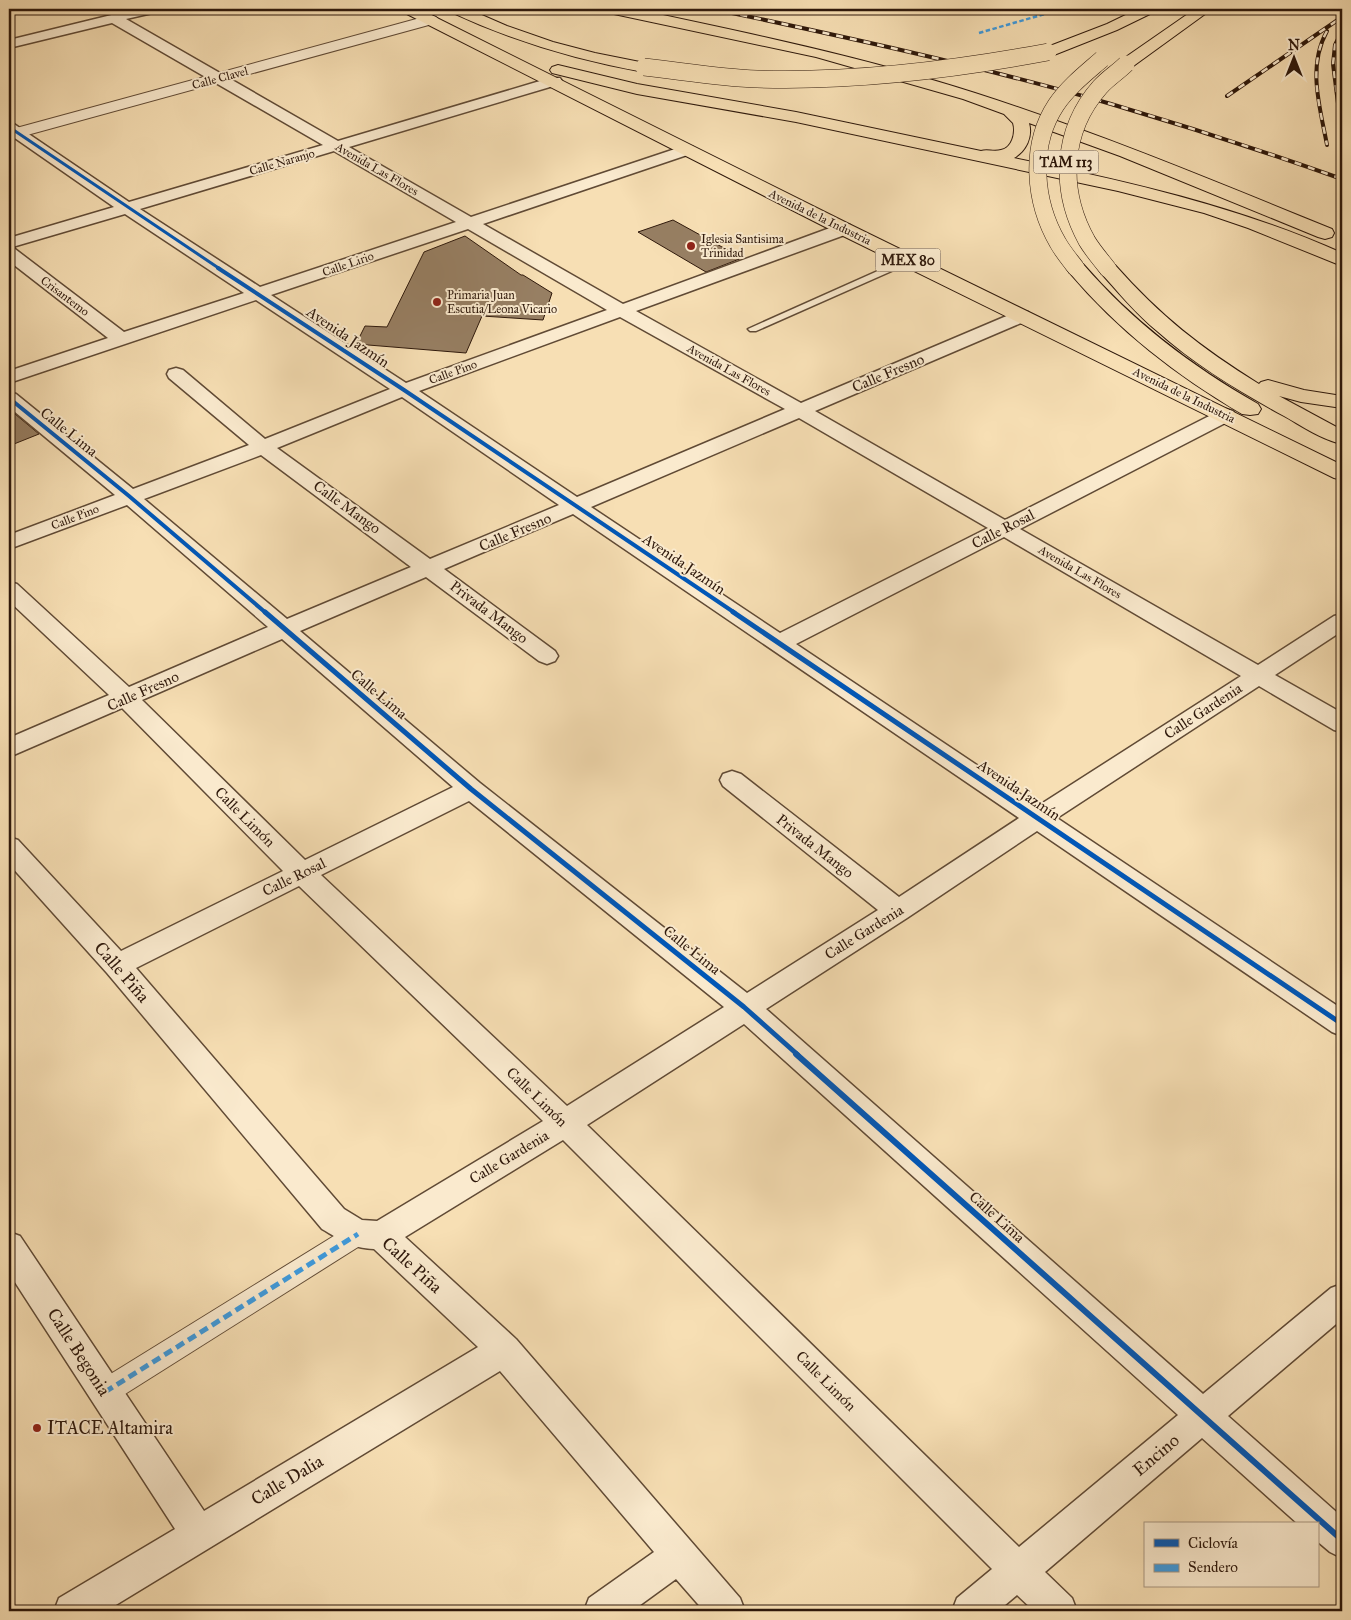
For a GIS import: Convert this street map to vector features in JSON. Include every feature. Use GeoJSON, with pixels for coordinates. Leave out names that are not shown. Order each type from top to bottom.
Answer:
{"type":"FeatureCollection","features":[{"type":"Feature","properties":{"kind":"highway","name":"Avenida de la Industria"},"geometry":{"type":"LineString","coordinates":[[408,9],[844,229],[1342,473]]}},
{"type":"Feature","properties":{"kind":"highway"},"geometry":{"type":"LineString","coordinates":[[456,9],[510,33],[562,51],[599,60],[644,67],[756,79],[813,79],[927,72],[968,67],[1048,52],[1156,12]]}},
{"type":"Feature","properties":{"kind":"highway"},"geometry":{"type":"LineString","coordinates":[[614,9],[819,53],[1008,109],[1126,152],[1299,221],[1342,241]]}},
{"type":"Feature","properties":{"kind":"highway","name":"TAM 113"},"geometry":{"type":"LineString","coordinates":[[1202,356],[1171,333],[1134,298],[1108,269],[1088,241],[1076,217],[1068,186],[1066,162],[1070,141],[1089,102],[1101,86],[1126,64],[1204,9]]}},
{"type":"Feature","properties":{"kind":"highway"},"geometry":{"type":"LineString","coordinates":[[1140,31],[1156,12]]}},
{"type":"Feature","properties":{"kind":"highway"},"geometry":{"type":"LineString","coordinates":[[476,43],[552,69],[616,85],[773,113],[1098,180],[1222,214],[1321,250],[1342,260]]}},
{"type":"Feature","properties":{"kind":"highway"},"geometry":{"type":"LineString","coordinates":[[1117,48],[1076,81],[1056,105],[1046,122],[1037,153],[1040,193],[1047,218],[1058,242],[1096,293],[1150,345],[1194,375],[1247,407],[1342,457]]}},
{"type":"Feature","properties":{"kind":"highway"},"geometry":{"type":"LineString","coordinates":[[978,155],[1001,156],[1014,151],[1022,135],[1023,128],[1016,116],[1008,109]]}},
{"type":"Feature","properties":{"kind":"highway"},"geometry":{"type":"LineString","coordinates":[[1202,356],[1276,390],[1300,396],[1342,402]]}},
{"type":"Feature","properties":{"kind":"highway"},"geometry":{"type":"LineString","coordinates":[[1202,356],[1276,403],[1342,438]]}},
{"type":"Feature","properties":{"kind":"street"},"geometry":{"type":"LineString","coordinates":[[9,44],[152,9]]}},
{"type":"Feature","properties":{"kind":"street","name":"Avenida Las Flores"},"geometry":{"type":"LineString","coordinates":[[114,18],[622,311],[800,410],[1342,724]]}},
{"type":"Feature","properties":{"kind":"street","name":"Calle Clavel"},"geometry":{"type":"LineString","coordinates":[[11,132],[431,20]]}},
{"type":"Feature","properties":{"kind":"street","name":"Calle Naranjo"},"geometry":{"type":"LineString","coordinates":[[9,243],[555,82]]}},
{"type":"Feature","properties":{"kind":"street","name":"Avenida Jazmín"},"geometry":{"type":"LineString","coordinates":[[11,132],[404,390],[1038,818],[1339,1016]]}},
{"type":"Feature","properties":{"kind":"street","name":"Calle Lirio"},"geometry":{"type":"LineString","coordinates":[[9,377],[687,150]]}},
{"type":"Feature","properties":{"kind":"street","name":"Calle Pino"},"geometry":{"type":"LineString","coordinates":[[9,542],[263,447],[404,390],[844,229]]}},
{"type":"Feature","properties":{"kind":"street","name":"Crisantemo"},"geometry":{"type":"LineString","coordinates":[[9,253],[121,339]]}},
{"type":"Feature","properties":{"kind":"street","name":"Calle Fresno"},"geometry":{"type":"LineString","coordinates":[[9,748],[284,629],[1022,316]]}},
{"type":"Feature","properties":{"kind":"street"},"geometry":{"type":"LineString","coordinates":[[176,374],[263,447]]}},
{"type":"Feature","properties":{"kind":"street","name":"Calle Lima"},"geometry":{"type":"LineString","coordinates":[[9,398],[130,496],[471,789],[744,1008],[1342,1540]]}},
{"type":"Feature","properties":{"kind":"street","name":"Calle Rosal"},"geometry":{"type":"LineString","coordinates":[[780,644],[1226,415]]}},
{"type":"Feature","properties":{"kind":"street","name":"Calle Mango"},"geometry":{"type":"LineString","coordinates":[[263,447],[430,568]]}},
{"type":"Feature","properties":{"kind":"street","name":"Privada Mango"},"geometry":{"type":"LineString","coordinates":[[430,568],[547,656]]}},
{"type":"Feature","properties":{"kind":"street","name":"Calle Limón"},"geometry":{"type":"LineString","coordinates":[[9,590],[126,698],[302,873],[565,1123],[1059,1611]]}},
{"type":"Feature","properties":{"kind":"street","name":"Calle Gardenia"},"geometry":{"type":"LineString","coordinates":[[105,1392],[370,1235],[565,1123],[898,911],[1038,818],[1342,622]]}},
{"type":"Feature","properties":{"kind":"street","name":"Privada Mango"},"geometry":{"type":"LineString","coordinates":[[732,780],[898,911]]}},
{"type":"Feature","properties":{"kind":"street","name":"Calle Rosal"},"geometry":{"type":"LineString","coordinates":[[117,965],[471,789]]}},
{"type":"Feature","properties":{"kind":"street","name":"Calle Piña"},"geometry":{"type":"LineString","coordinates":[[13,858],[117,965],[333,1219],[370,1235],[504,1350],[727,1611]]}},
{"type":"Feature","properties":{"kind":"street","name":"Calle Begonia"},"geometry":{"type":"LineString","coordinates":[[9,1246],[198,1533]]}},
{"type":"Feature","properties":{"kind":"street","name":"Encino"},"geometry":{"type":"LineString","coordinates":[[970,1611],[1342,1299]]}},
{"type":"Feature","properties":{"kind":"street","name":"Calle Dalia"},"geometry":{"type":"LineString","coordinates":[[72,1611],[198,1533],[504,1350]]}},
{"type":"Feature","properties":{"kind":"street"},"geometry":{"type":"LineString","coordinates":[[602,1611],[680,1555]]}},
{"type":"Feature","properties":{"kind":"lane"},"geometry":{"type":"LineString","coordinates":[[753,329],[909,260]]}},
{"type":"Feature","properties":{"kind":"building","name":"Iglesia Santisima Trinidad"},"geometry":{"type":"Polygon","coordinates":[[[673,220],[742,258],[706,272],[638,232],[673,220]]]}},
{"type":"Feature","properties":{"kind":"building"},"geometry":{"type":"Polygon","coordinates":[[[465,236],[521,275],[552,293],[543,320],[482,316],[466,353],[356,344],[365,326],[387,327],[424,252],[465,236]]]}},
{"type":"Feature","properties":{"kind":"building"},"geometry":{"type":"Polygon","coordinates":[[[9,409],[39,434],[9,446],[9,409]]]}},
{"type":"Feature","properties":{"kind":"railway"},"geometry":{"type":"LineString","coordinates":[[713,9],[913,53],[1062,90],[1256,149],[1342,179]]}},
{"type":"Feature","properties":{"kind":"railway"},"geometry":{"type":"LineString","coordinates":[[1227,96],[1342,17]]}},
{"type":"Feature","properties":{"kind":"railway"},"geometry":{"type":"LineString","coordinates":[[1327,31],[1321,45],[1316,73],[1327,145]]}},
{"type":"Feature","properties":{"kind":"railway"},"geometry":{"type":"LineString","coordinates":[[1342,31],[1335,45],[1333,64],[1342,135]]}},
{"type":"Feature","properties":{"kind":"marked path"},"geometry":{"type":"LineString","coordinates":[[979,33],[1062,9]]}},
{"type":"Feature","properties":{"kind":"marked path"},"geometry":{"type":"LineString","coordinates":[[105,1392],[358,1234]]}},
{"type":"Feature","properties":{"kind":"cycle path"},"geometry":{"type":"LineString","coordinates":[[9,127],[127,208],[404,390],[1342,1024]]}},
{"type":"Feature","properties":{"kind":"cycle path"},"geometry":{"type":"LineString","coordinates":[[9,398],[129,496],[471,789],[744,1007],[1342,1540]]}},
{"type":"Feature","properties":{"kind":"place","name":"Iglesia Santisima Trinidad"},"geometry":{"type":"Point","coordinates":[691,246]}},
{"type":"Feature","properties":{"kind":"place","name":"Primaria Juan Escutia/Leona Vicario"},"geometry":{"type":"Point","coordinates":[437,302]}},
{"type":"Feature","properties":{"kind":"place","name":"ITACE Altamira"},"geometry":{"type":"Point","coordinates":[37,1428]}}]}
